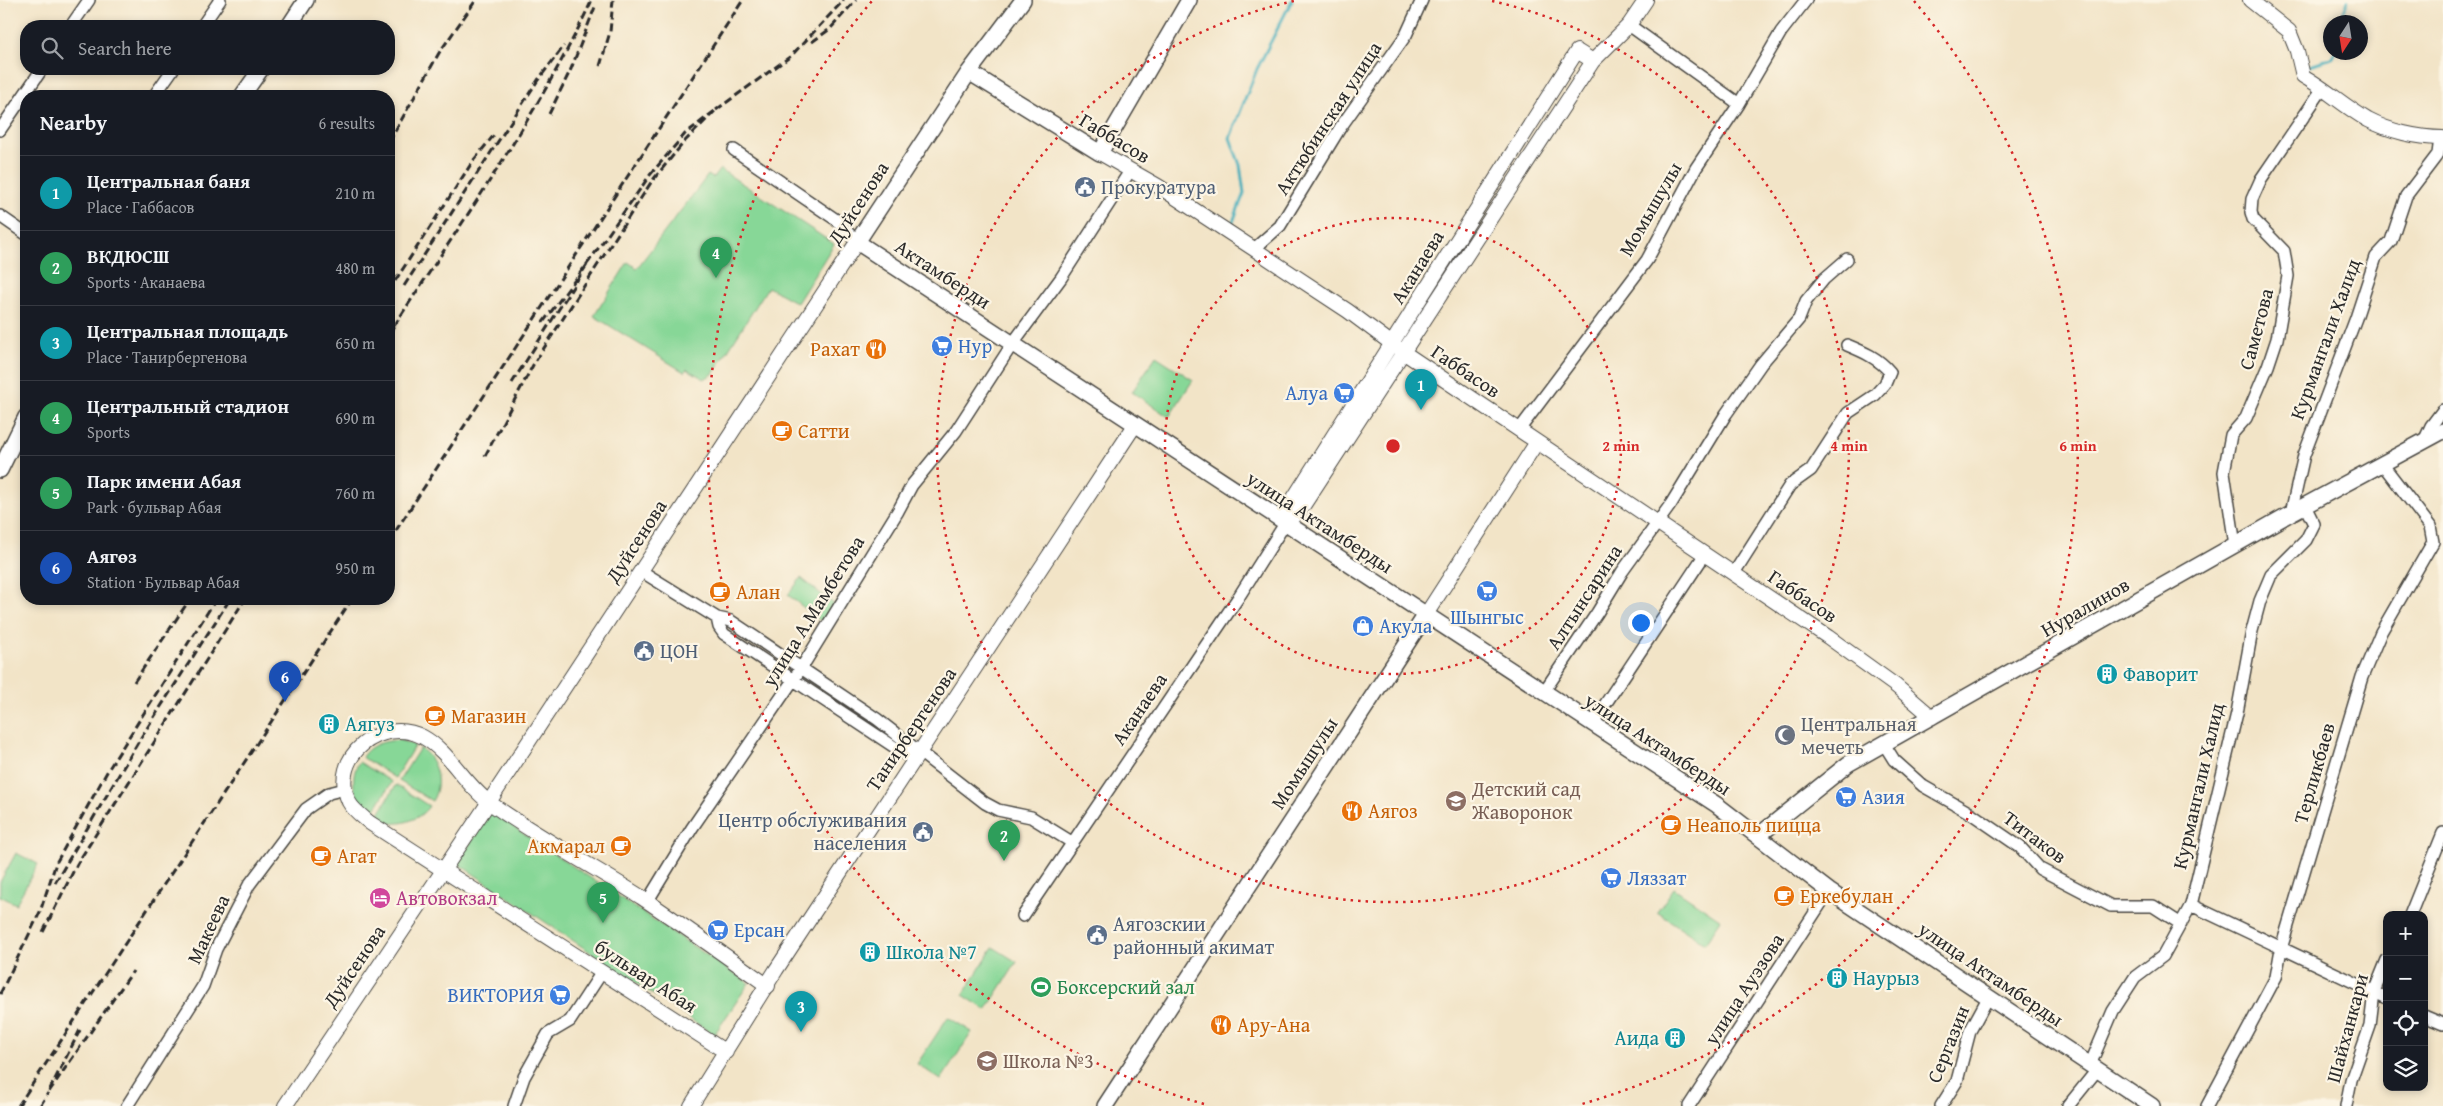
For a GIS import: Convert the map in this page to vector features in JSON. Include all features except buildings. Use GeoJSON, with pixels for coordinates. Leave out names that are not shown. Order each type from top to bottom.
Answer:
{"type":"FeatureCollection","features":[{"type":"Feature","properties":{"kind":"main road"},"geometry":{"type":"LineString","coordinates":[[293,20],[306,0]]}},
{"type":"Feature","properties":{"kind":"main road","name":"Дуйсенова"},"geometry":{"type":"LineString","coordinates":[[857,242],[969,72],[1022,0]]}},
{"type":"Feature","properties":{"kind":"main road"},"geometry":{"type":"LineString","coordinates":[[1100,153],[1190,0]]}},
{"type":"Feature","properties":{"kind":"main road","name":"Габбасов"},"geometry":{"type":"LineString","coordinates":[[969,72],[1100,153]]}},
{"type":"Feature","properties":{"kind":"main road"},"geometry":{"type":"LineString","coordinates":[[246,90],[257,75]]}},
{"type":"Feature","properties":{"kind":"main road","name":"Актамберди"},"geometry":{"type":"LineString","coordinates":[[857,242],[1136,425]]}},
{"type":"Feature","properties":{"kind":"main road","name":"улица Актамберды"},"geometry":{"type":"LineString","coordinates":[[1136,425],[1286,522],[1425,616],[1717,805],[1829,891],[2152,1106]]}},
{"type":"Feature","properties":{"kind":"main road"},"geometry":{"type":"LineString","coordinates":[[0,470],[20,428]]}},
{"type":"Feature","properties":{"kind":"main road","name":"Нуралинов"},"geometry":{"type":"LineString","coordinates":[[1758,836],[1848,764],[2235,545],[2443,431]]}},
{"type":"Feature","properties":{"kind":"main road","name":"Момышулы"},"geometry":{"type":"LineString","coordinates":[[1105,1106],[1425,616]]}},
{"type":"Feature","properties":{"kind":"street"},"geometry":{"type":"LineString","coordinates":[[75,20],[88,0]]}},
{"type":"Feature","properties":{"kind":"street"},"geometry":{"type":"LineString","coordinates":[[206,20],[220,0]]}},
{"type":"Feature","properties":{"kind":"street","name":"Актюбинская улица"},"geometry":{"type":"LineString","coordinates":[[1254,249],[1280,226],[1340,128],[1406,35],[1422,0]]}},
{"type":"Feature","properties":{"kind":"street","name":"Аканаева"},"geometry":{"type":"LineString","coordinates":[[1023,916],[1238,598],[1286,522],[1300,512],[1397,348],[1593,62],[1629,25],[1646,0]]}},
{"type":"Feature","properties":{"kind":"street","name":"Момышулы"},"geometry":{"type":"LineString","coordinates":[[1519,430],[1647,260],[1696,168],[1739,104],[1781,32],[1806,0]]}},
{"type":"Feature","properties":{"kind":"street"},"geometry":{"type":"LineString","coordinates":[[2250,0],[2289,31],[2297,51],[2303,76],[2368,120],[2400,132],[2442,138]]}},
{"type":"Feature","properties":{"kind":"street"},"geometry":{"type":"LineString","coordinates":[[1629,25],[1739,104]]}},
{"type":"Feature","properties":{"kind":"street"},"geometry":{"type":"LineString","coordinates":[[28,90],[38,75]]}},
{"type":"Feature","properties":{"kind":"street"},"geometry":{"type":"LineString","coordinates":[[158,90],[168,75]]}},
{"type":"Feature","properties":{"kind":"street","name":"Саметова"},"geometry":{"type":"LineString","coordinates":[[2235,545],[2224,472],[2231,435],[2246,418],[2268,366],[2279,330],[2288,276],[2284,251],[2253,220],[2251,212],[2252,199],[2261,179],[2323,88]]}},
{"type":"Feature","properties":{"kind":"street"},"geometry":{"type":"LineString","coordinates":[[0,130],[20,101]]}},
{"type":"Feature","properties":{"kind":"street","name":"Курмангали Халид"},"geometry":{"type":"LineString","coordinates":[[2291,514],[2304,454],[2356,318],[2376,257],[2391,241],[2406,196],[2438,154],[2442,138]]}},
{"type":"Feature","properties":{"kind":"street","name":"Актамберди"},"geometry":{"type":"LineString","coordinates":[[734,150],[835,219],[857,242]]}},
{"type":"Feature","properties":{"kind":"street","name":"Габбасов"},"geometry":{"type":"LineString","coordinates":[[1100,153],[1158,186],[1254,249],[1348,312],[1397,348],[1734,573],[1864,663],[1932,717]]}},
{"type":"Feature","properties":{"kind":"street","name":"улица А.Мамбетова"},"geometry":{"type":"LineString","coordinates":[[647,902],[692,828],[802,667],[912,485],[956,431],[1013,343],[1061,278],[1130,171]]}},
{"type":"Feature","properties":{"kind":"street"},"geometry":{"type":"LineString","coordinates":[[0,216],[20,230]]}},
{"type":"Feature","properties":{"kind":"street","name":"Дуйсенова"},"geometry":{"type":"LineString","coordinates":[[285,1106],[489,802],[857,242]]}},
{"type":"Feature","properties":{"kind":"street","name":"Алтынсарина"},"geometry":{"type":"LineString","coordinates":[[1543,693],[1622,572],[1671,504],[1731,407],[1761,364],[1799,319],[1806,301],[1824,279],[1847,259]]}},
{"type":"Feature","properties":{"kind":"street"},"geometry":{"type":"LineString","coordinates":[[1734,573],[1790,485],[1811,470],[1848,413],[1875,395],[1884,384],[1890,372],[1883,363],[1847,345]]}},
{"type":"Feature","properties":{"kind":"street"},"geometry":{"type":"LineString","coordinates":[[2424,442],[2431,426],[2443,410]]}},
{"type":"Feature","properties":{"kind":"street","name":"Танирбергенова"},"geometry":{"type":"LineString","coordinates":[[691,1106],[768,986],[776,970],[1136,425]]}},
{"type":"Feature","properties":{"kind":"street","name":"Момышулы"},"geometry":{"type":"LineString","coordinates":[[1425,616],[1537,442]]}},
{"type":"Feature","properties":{"kind":"street","name":"Терликбаев"},"geometry":{"type":"LineString","coordinates":[[2207,1106],[2276,977],[2281,949],[2362,677],[2381,632],[2433,542],[2430,526],[2382,465]]}},
{"type":"Feature","properties":{"kind":"street","name":"Курмангали Халид"},"geometry":{"type":"LineString","coordinates":[[2068,1106],[2093,1068],[2113,1011],[2136,977],[2163,956],[2191,906],[2237,713],[2252,631],[2260,601],[2271,574],[2306,540],[2314,524],[2305,506]]}},
{"type":"Feature","properties":{"kind":"street"},"geometry":{"type":"LineString","coordinates":[[1592,724],[1705,554]]}},
{"type":"Feature","properties":{"kind":"street"},"geometry":{"type":"LineString","coordinates":[[641,570],[716,618],[731,621],[802,667],[877,719],[917,756]]}},
{"type":"Feature","properties":{"kind":"street"},"geometry":{"type":"LineString","coordinates":[[716,618],[724,634],[917,756],[985,804],[998,810],[1031,817],[1073,843]]}},
{"type":"Feature","properties":{"kind":"street"},"geometry":{"type":"LineString","coordinates":[[442,870],[360,814],[349,803],[345,789],[346,768],[352,755],[364,742],[377,733],[409,732],[423,737],[446,754],[457,771],[489,802],[647,902],[768,986]]}},
{"type":"Feature","properties":{"kind":"street","name":"Титаков"},"geometry":{"type":"LineString","coordinates":[[1884,744],[1894,760],[1923,786],[1972,814],[2020,847],[2040,869],[2111,906],[2152,906],[2181,924]]}},
{"type":"Feature","properties":{"kind":"street","name":"Макеева"},"geometry":{"type":"LineString","coordinates":[[128,1106],[203,986],[216,949],[249,885],[306,809],[329,793],[345,789]]}},
{"type":"Feature","properties":{"kind":"street"},"geometry":{"type":"LineString","coordinates":[[2412,911],[2443,833]]}},
{"type":"Feature","properties":{"kind":"street","name":"бульвар Абая"},"geometry":{"type":"LineString","coordinates":[[442,870],[726,1052]]}},
{"type":"Feature","properties":{"kind":"street","name":"улица Ауэзова"},"geometry":{"type":"LineString","coordinates":[[1689,1106],[1829,891]]}},
{"type":"Feature","properties":{"kind":"street"},"geometry":{"type":"LineString","coordinates":[[2191,906],[2383,996]]}},
{"type":"Feature","properties":{"kind":"street","name":"Шайханкари"},"geometry":{"type":"LineString","coordinates":[[2346,1106],[2351,1080],[2370,1026],[2374,992],[2383,970]]}},
{"type":"Feature","properties":{"kind":"street"},"geometry":{"type":"LineString","coordinates":[[514,1106],[524,1077],[548,1034],[570,1021],[602,972]]}},
{"type":"Feature","properties":{"kind":"street","name":"Сергазин"},"geometry":{"type":"LineString","coordinates":[[1941,1106],[1957,1081],[1970,1031],[1989,996]]}},
{"type":"Feature","properties":{"kind":"street"},"geometry":{"type":"LineString","coordinates":[[2428,1018],[2443,1024]]}},
{"type":"Feature","properties":{"kind":"green space"},"geometry":{"type":"Polygon","coordinates":[[[720,169],[834,244],[797,303],[768,287],[713,374],[704,379],[687,369],[684,372],[594,316],[628,262],[637,268],[708,175],[713,178],[720,169]]]}},
{"type":"Feature","properties":{"kind":"green space"},"geometry":{"type":"Polygon","coordinates":[[[1156,356],[1193,380],[1169,417],[1132,392],[1156,356]]]}},
{"type":"Feature","properties":{"kind":"green space"},"geometry":{"type":"Polygon","coordinates":[[[801,578],[835,605],[822,622],[788,595],[801,578]]]}},
{"type":"Feature","properties":{"kind":"green space"},"geometry":{"type":"Polygon","coordinates":[[[399,740],[415,745],[395,778],[362,757],[373,746],[399,740]]]}},
{"type":"Feature","properties":{"kind":"green space"},"geometry":{"type":"Polygon","coordinates":[[[420,748],[430,758],[436,772],[437,787],[432,801],[399,781],[420,748]]]}},
{"type":"Feature","properties":{"kind":"green space"},"geometry":{"type":"Polygon","coordinates":[[[359,762],[392,782],[371,815],[361,805],[355,791],[354,776],[359,762]]]}},
{"type":"Feature","properties":{"kind":"green space"},"geometry":{"type":"Polygon","coordinates":[[[396,785],[429,806],[425,812],[412,820],[397,823],[390,823],[376,818],[396,785]]]}},
{"type":"Feature","properties":{"kind":"green space"},"geometry":{"type":"Polygon","coordinates":[[[491,812],[749,983],[714,1035],[457,863],[491,812]]]}},
{"type":"Feature","properties":{"kind":"green space"},"geometry":{"type":"Polygon","coordinates":[[[16,853],[38,864],[16,904],[0,896],[0,882],[16,853]]]}},
{"type":"Feature","properties":{"kind":"green space"},"geometry":{"type":"Polygon","coordinates":[[[1674,888],[1721,920],[1705,944],[1657,912],[1674,888]]]}},
{"type":"Feature","properties":{"kind":"green space"},"geometry":{"type":"Polygon","coordinates":[[[993,947],[1017,962],[986,1010],[963,995],[993,947]]]}},
{"type":"Feature","properties":{"kind":"green space"},"geometry":{"type":"Polygon","coordinates":[[[948,1017],[972,1032],[941,1080],[917,1064],[948,1017]]]}},
{"type":"Feature","properties":{"kind":"waterway"},"geometry":{"type":"LineString","coordinates":[[1231,227],[1244,193],[1240,165],[1230,138],[1257,69],[1292,0]]}},
{"type":"Feature","properties":{"kind":"waterway"},"geometry":{"type":"LineString","coordinates":[[2343,15],[2348,0]]}},
{"type":"Feature","properties":{"kind":"waterway"},"geometry":{"type":"LineString","coordinates":[[2307,66],[2325,60]]}},
{"type":"Feature","properties":{"kind":"railway"},"geometry":{"type":"LineString","coordinates":[[395,131],[439,53],[476,0]]}},
{"type":"Feature","properties":{"kind":"railway"},"geometry":{"type":"LineString","coordinates":[[395,324],[524,125],[571,43],[592,0]]}},
{"type":"Feature","properties":{"kind":"railway"},"geometry":{"type":"LineString","coordinates":[[600,66],[610,32],[613,0]]}},
{"type":"Feature","properties":{"kind":"railway"},"geometry":{"type":"LineString","coordinates":[[395,532],[743,0]]}},
{"type":"Feature","properties":{"kind":"railway"},"geometry":{"type":"LineString","coordinates":[[716,110],[791,56],[844,0]]}},
{"type":"Feature","properties":{"kind":"railway"},"geometry":{"type":"LineString","coordinates":[[812,42],[830,29],[856,0]]}},
{"type":"Feature","properties":{"kind":"railway"},"geometry":{"type":"LineString","coordinates":[[549,114],[571,69],[595,7]]}},
{"type":"Feature","properties":{"kind":"railway"},"geometry":{"type":"LineString","coordinates":[[404,286],[538,80],[564,46]]}},
{"type":"Feature","properties":{"kind":"railway"},"geometry":{"type":"LineString","coordinates":[[485,456],[533,365],[652,181],[685,141],[716,110],[685,134],[650,175],[590,260]]}},
{"type":"Feature","properties":{"kind":"railway"},"geometry":{"type":"LineString","coordinates":[[395,281],[473,161],[494,135]]}},
{"type":"Feature","properties":{"kind":"railway"},"geometry":{"type":"LineString","coordinates":[[512,383],[590,260],[541,325]]}},
{"type":"Feature","properties":{"kind":"railway"},"geometry":{"type":"LineString","coordinates":[[134,682],[186,605]]}},
{"type":"Feature","properties":{"kind":"railway"},"geometry":{"type":"LineString","coordinates":[[0,994],[40,912],[56,863],[108,770],[212,605]]}},
{"type":"Feature","properties":{"kind":"railway"},"geometry":{"type":"LineString","coordinates":[[55,883],[140,739],[226,605]]}},
{"type":"Feature","properties":{"kind":"railway"},"geometry":{"type":"LineString","coordinates":[[43,932],[77,864],[241,605]]}},
{"type":"Feature","properties":{"kind":"railway"},"geometry":{"type":"LineString","coordinates":[[18,1106],[348,605]]}},
{"type":"Feature","properties":{"kind":"railway"},"geometry":{"type":"LineString","coordinates":[[80,1030],[48,1093],[133,971]]}},
{"type":"Feature","properties":{"kind":"railway"},"geometry":{"type":"LineString","coordinates":[[40,1106],[48,1093]]}},
{"type":"Feature","properties":{"kind":"place","name":"Прокуратура"},"geometry":{"type":"Point","coordinates":[1085,187]}},
{"type":"Feature","properties":{"kind":"place","name":"Центральный стадион"},"geometry":{"type":"Point","coordinates":[716,278]}},
{"type":"Feature","properties":{"kind":"place","name":"Нур"},"geometry":{"type":"Point","coordinates":[942,346]}},
{"type":"Feature","properties":{"kind":"place","name":"Рахат"},"geometry":{"type":"Point","coordinates":[876,349]}},
{"type":"Feature","properties":{"kind":"place","name":"Алуа"},"geometry":{"type":"Point","coordinates":[1344,393]}},
{"type":"Feature","properties":{"kind":"place","name":"Центральная баня"},"geometry":{"type":"Point","coordinates":[1421,410]}},
{"type":"Feature","properties":{"kind":"place","name":"Сатти"},"geometry":{"type":"Point","coordinates":[782,431]}},
{"type":"Feature","properties":{"kind":"place","name":"Шынгыс"},"geometry":{"type":"Point","coordinates":[1487,591]}},
{"type":"Feature","properties":{"kind":"place","name":"Алан"},"geometry":{"type":"Point","coordinates":[720,592]}},
{"type":"Feature","properties":{"kind":"place","name":"Акула"},"geometry":{"type":"Point","coordinates":[1363,626]}},
{"type":"Feature","properties":{"kind":"place","name":"ЦОН"},"geometry":{"type":"Point","coordinates":[644,651]}},
{"type":"Feature","properties":{"kind":"place","name":"Фаворит"},"geometry":{"type":"Point","coordinates":[2107,674]}},
{"type":"Feature","properties":{"kind":"place","name":"Аягөз"},"geometry":{"type":"Point","coordinates":[285,702]}},
{"type":"Feature","properties":{"kind":"place","name":"Магазин"},"geometry":{"type":"Point","coordinates":[435,716]}},
{"type":"Feature","properties":{"kind":"place","name":"Аягуз"},"geometry":{"type":"Point","coordinates":[329,724]}},
{"type":"Feature","properties":{"kind":"place","name":"Центральная мечеть"},"geometry":{"type":"Point","coordinates":[1785,735]}},
{"type":"Feature","properties":{"kind":"place","name":"Азия"},"geometry":{"type":"Point","coordinates":[1846,797]}},
{"type":"Feature","properties":{"kind":"place","name":"Детский сад Жаворонок"},"geometry":{"type":"Point","coordinates":[1456,801]}},
{"type":"Feature","properties":{"kind":"place","name":"Аягоз"},"geometry":{"type":"Point","coordinates":[1352,811]}},
{"type":"Feature","properties":{"kind":"place","name":"Неаполь пицца"},"geometry":{"type":"Point","coordinates":[1671,825]}},
{"type":"Feature","properties":{"kind":"place","name":"Центр обслуживания населения"},"geometry":{"type":"Point","coordinates":[923,832]}},
{"type":"Feature","properties":{"kind":"place","name":"Акмарал"},"geometry":{"type":"Point","coordinates":[621,846]}},
{"type":"Feature","properties":{"kind":"place","name":"Агат"},"geometry":{"type":"Point","coordinates":[321,856]}},
{"type":"Feature","properties":{"kind":"place","name":"ВКДЮСШ"},"geometry":{"type":"Point","coordinates":[1004,861]}},
{"type":"Feature","properties":{"kind":"place","name":"Ляззат"},"geometry":{"type":"Point","coordinates":[1611,878]}},
{"type":"Feature","properties":{"kind":"place","name":"Еркебулан"},"geometry":{"type":"Point","coordinates":[1784,896]}},
{"type":"Feature","properties":{"kind":"place","name":"Автовокзал"},"geometry":{"type":"Point","coordinates":[380,898]}},
{"type":"Feature","properties":{"kind":"place","name":"Парк имени Абая"},"geometry":{"type":"Point","coordinates":[603,923]}},
{"type":"Feature","properties":{"kind":"place","name":"Ерсан"},"geometry":{"type":"Point","coordinates":[718,930]}},
{"type":"Feature","properties":{"kind":"place","name":"Аягозскии районный акимат"},"geometry":{"type":"Point","coordinates":[1097,935]}},
{"type":"Feature","properties":{"kind":"place","name":"Школа №7"},"geometry":{"type":"Point","coordinates":[870,952]}},
{"type":"Feature","properties":{"kind":"place","name":"Наурыз"},"geometry":{"type":"Point","coordinates":[1837,978]}},
{"type":"Feature","properties":{"kind":"place","name":"Боксерский зал"},"geometry":{"type":"Point","coordinates":[1041,987]}},
{"type":"Feature","properties":{"kind":"place","name":"ВИКТОРИЯ"},"geometry":{"type":"Point","coordinates":[560,995]}},
{"type":"Feature","properties":{"kind":"place","name":"Ару-Ана"},"geometry":{"type":"Point","coordinates":[1221,1025]}},
{"type":"Feature","properties":{"kind":"place","name":"Центральная площадь"},"geometry":{"type":"Point","coordinates":[801,1032]}},
{"type":"Feature","properties":{"kind":"place","name":"Аида"},"geometry":{"type":"Point","coordinates":[1675,1038]}},
{"type":"Feature","properties":{"kind":"place","name":"Школа №3"},"geometry":{"type":"Point","coordinates":[987,1061]}}]}
